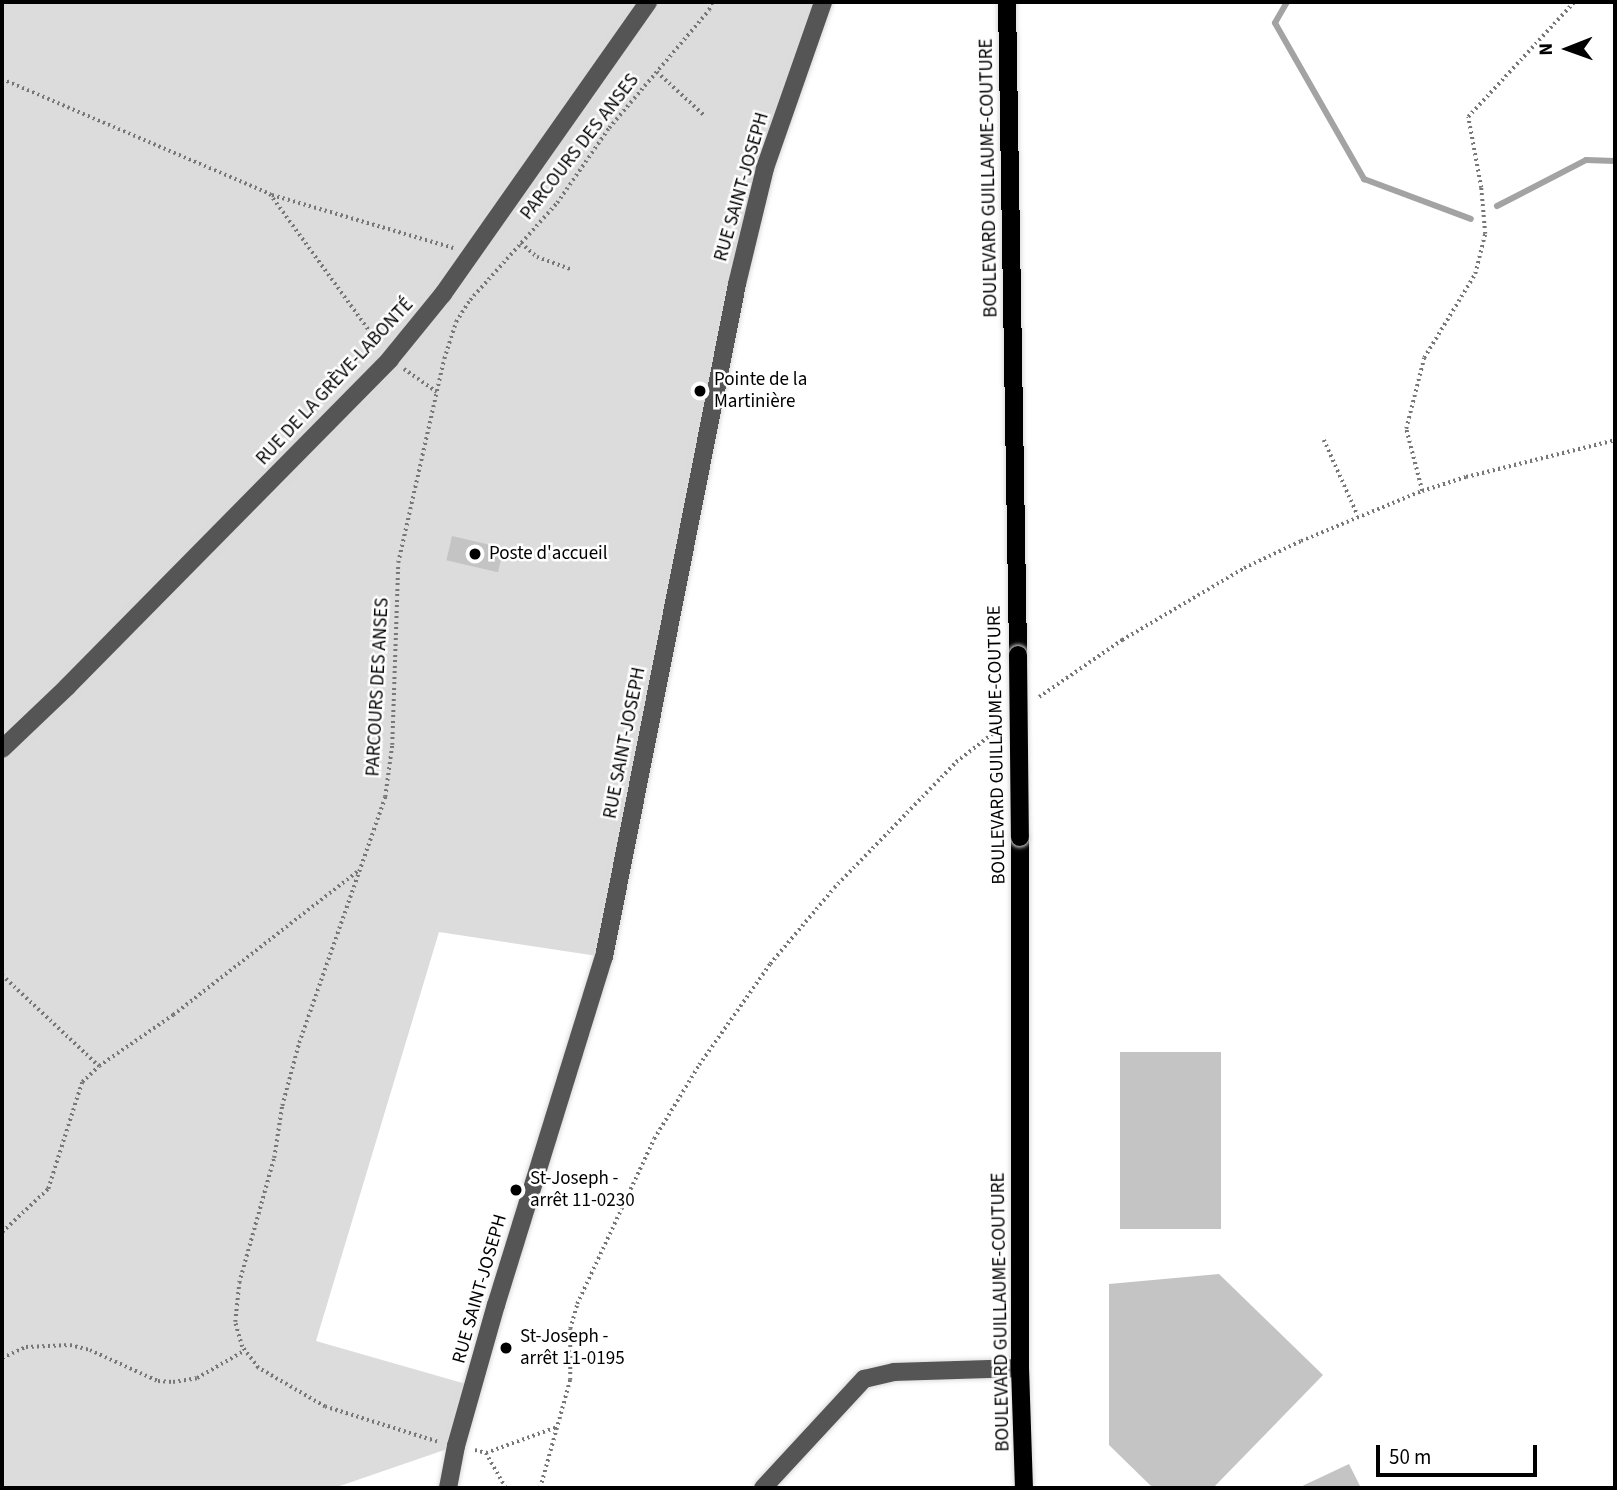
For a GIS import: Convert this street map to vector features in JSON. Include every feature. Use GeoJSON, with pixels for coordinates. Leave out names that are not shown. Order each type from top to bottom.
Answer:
{"type":"FeatureCollection","features":[{"type":"Feature","properties":{"kind":"main road","name":"BOULEVARD GUILLAUME-COUTURE"},"geometry":{"type":"LineString","coordinates":[[1007,2],[1018,655],[1020,1368],[1024,1488]]}},
{"type":"Feature","properties":{"kind":"street","name":"RUE DE LA GRÈVE-LABONTÉ"},"geometry":{"type":"LineString","coordinates":[[2,749],[67,687],[390,359],[472,253],[648,2]]}},
{"type":"Feature","properties":{"kind":"street","name":"RUE SAINT-JOSEPH"},"geometry":{"type":"LineString","coordinates":[[448,1488],[456,1446],[500,1292],[604,957],[737,284],[765,168],[823,2]]}},
{"type":"Feature","properties":{"kind":"street"},"geometry":{"type":"LineString","coordinates":[[763,1488],[864,1379],[894,1372],[1020,1368]]}},
{"type":"Feature","properties":{"kind":"path","name":"PARCOURS DES ANSES"},"geometry":{"type":"LineString","coordinates":[[245,1351],[235,1322],[239,1283],[274,1158],[282,1106],[299,1043],[385,797],[392,745],[398,562],[437,392],[457,322],[470,300],[557,203],[609,128],[709,10],[712,2]]}},
{"type":"Feature","properties":{"kind":"path"},"geometry":{"type":"LineString","coordinates":[[1422,491],[1406,429],[1424,358],[1475,274],[1485,234],[1481,188],[1468,117],[1574,2]]}},
{"type":"Feature","properties":{"kind":"path"},"geometry":{"type":"LineString","coordinates":[[657,72],[704,115]]}},
{"type":"Feature","properties":{"kind":"path"},"geometry":{"type":"LineString","coordinates":[[2,79],[270,194],[472,253]]}},
{"type":"Feature","properties":{"kind":"path"},"geometry":{"type":"LineString","coordinates":[[270,194],[390,359],[437,392]]}},
{"type":"Feature","properties":{"kind":"path"},"geometry":{"type":"LineString","coordinates":[[521,243],[537,257],[573,271]]}},
{"type":"Feature","properties":{"kind":"path"},"geometry":{"type":"LineString","coordinates":[[1324,440],[1358,516]]}},
{"type":"Feature","properties":{"kind":"path"},"geometry":{"type":"LineString","coordinates":[[1036,700],[1122,640],[1244,568],[1358,516],[1466,477],[1615,440]]}},
{"type":"Feature","properties":{"kind":"path"},"geometry":{"type":"LineString","coordinates":[[540,1488],[570,1380],[570,1329],[577,1304],[654,1139],[699,1065],[770,964],[834,888],[956,762],[1006,723]]}},
{"type":"Feature","properties":{"kind":"path"},"geometry":{"type":"LineString","coordinates":[[2,1232],[48,1189],[82,1082],[99,1066],[173,1015],[359,870]]}},
{"type":"Feature","properties":{"kind":"path"},"geometry":{"type":"LineString","coordinates":[[2,975],[99,1066]]}},
{"type":"Feature","properties":{"kind":"path"},"geometry":{"type":"LineString","coordinates":[[2,1358],[26,1347],[70,1345],[90,1350],[158,1381],[173,1382],[197,1378],[245,1351],[258,1368],[325,1407],[444,1443]]}},
{"type":"Feature","properties":{"kind":"path"},"geometry":{"type":"LineString","coordinates":[[475,1450],[486,1452],[557,1427]]}},
{"type":"Feature","properties":{"kind":"path"},"geometry":{"type":"LineString","coordinates":[[486,1452],[506,1488]]}},
{"type":"Feature","properties":{"kind":"shaded area"},"geometry":{"type":"Polygon","coordinates":[[[2,2],[823,2],[765,168],[604,957],[439,932],[316,1341],[473,1386],[456,1446],[334,1488],[2,1488],[2,2]]]}},
{"type":"Feature","properties":{"kind":"building","name":"Poste d'accueil"},"geometry":{"type":"Polygon","coordinates":[[[452,536],[504,548],[498,572],[446,560],[452,536]]]}},
{"type":"Feature","properties":{"kind":"building"},"geometry":{"type":"Polygon","coordinates":[[[1120,1052],[1221,1052],[1221,1229],[1120,1229],[1120,1052]]]}},
{"type":"Feature","properties":{"kind":"building"},"geometry":{"type":"Polygon","coordinates":[[[1219,1274],[1323,1375],[1213,1488],[1153,1488],[1109,1445],[1109,1284],[1219,1274]]]}},
{"type":"Feature","properties":{"kind":"building"},"geometry":{"type":"Polygon","coordinates":[[[1349,1464],[1361,1488],[1298,1488],[1349,1464]]]}},
{"type":"Feature","properties":{"kind":"waterway"},"geometry":{"type":"LineString","coordinates":[[1287,2],[1275,23],[1364,179],[1471,219]]}},
{"type":"Feature","properties":{"kind":"waterway"},"geometry":{"type":"LineString","coordinates":[[1497,206],[1586,160],[1615,161]]}},
{"type":"Feature","properties":{"kind":"place","name":"Pointe de la Martinière"},"geometry":{"type":"Point","coordinates":[700,391]}},
{"type":"Feature","properties":{"kind":"place","name":"Poste d'accueil"},"geometry":{"type":"Point","coordinates":[475,554]}},
{"type":"Feature","properties":{"kind":"place","name":"St-Joseph - arrêt 11-0230"},"geometry":{"type":"Point","coordinates":[516,1190]}},
{"type":"Feature","properties":{"kind":"place","name":"St-Joseph - arrêt 11-0195"},"geometry":{"type":"Point","coordinates":[506,1348]}}]}
